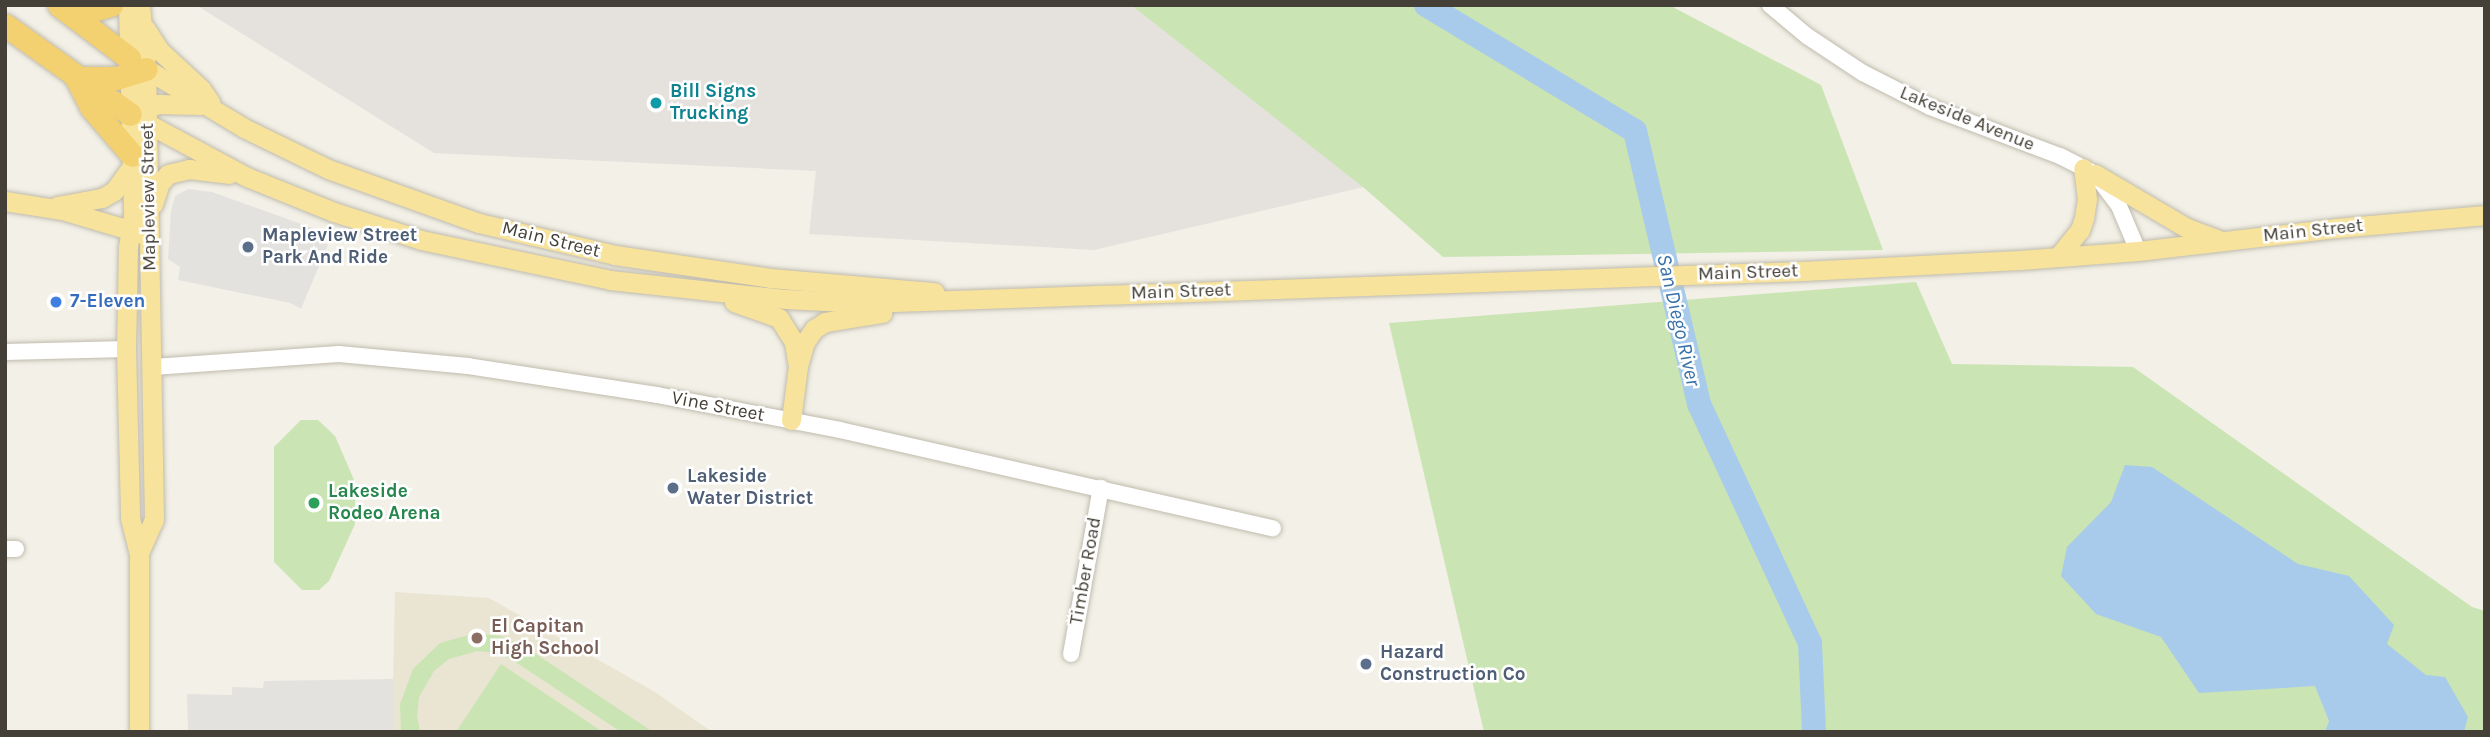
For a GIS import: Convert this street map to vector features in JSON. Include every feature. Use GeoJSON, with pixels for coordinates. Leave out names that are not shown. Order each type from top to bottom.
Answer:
{"type":"FeatureCollection","features":[{"type":"Feature","properties":{"kind":"highway"},"geometry":{"type":"LineString","coordinates":[[59,5],[135,68]]}},
{"type":"Feature","properties":{"kind":"highway"},"geometry":{"type":"LineString","coordinates":[[79,5],[93,10],[111,5]]}},
{"type":"Feature","properties":{"kind":"highway"},"geometry":{"type":"LineString","coordinates":[[5,25],[76,78],[141,115]]}},
{"type":"Feature","properties":{"kind":"highway"},"geometry":{"type":"LineString","coordinates":[[76,78],[135,68]]}},
{"type":"Feature","properties":{"kind":"highway"},"geometry":{"type":"LineString","coordinates":[[76,78],[91,107],[132,161]]}},
{"type":"Feature","properties":{"kind":"main road","name":"Mapleview Street"},"geometry":{"type":"LineString","coordinates":[[137,10],[135,68],[150,237],[154,520],[139,553]]}},
{"type":"Feature","properties":{"kind":"main road"},"geometry":{"type":"LineString","coordinates":[[137,10],[160,51],[201,89],[210,109]]}},
{"type":"Feature","properties":{"kind":"main road","name":"Main Street"},"geometry":{"type":"LineString","coordinates":[[135,68],[328,169],[479,223],[589,249],[770,278],[1009,298]]}},
{"type":"Feature","properties":{"kind":"main road"},"geometry":{"type":"LineString","coordinates":[[141,115],[163,104],[210,109]]}},
{"type":"Feature","properties":{"kind":"main road","name":"Mapleview Street"},"geometry":{"type":"LineString","coordinates":[[139,732],[139,553],[130,518],[126,349],[132,161],[141,115]]}},
{"type":"Feature","properties":{"kind":"main road","name":"Main Street"},"geometry":{"type":"LineString","coordinates":[[141,115],[247,177],[334,212],[421,240],[610,280],[696,291],[865,303],[1923,265],[2138,251],[2484,216]]}},
{"type":"Feature","properties":{"kind":"main road"},"geometry":{"type":"LineString","coordinates":[[48,207],[102,198],[114,191],[132,161]]}},
{"type":"Feature","properties":{"kind":"main road"},"geometry":{"type":"LineString","coordinates":[[149,216],[160,183],[168,174],[189,169],[247,177]]}},
{"type":"Feature","properties":{"kind":"main road"},"geometry":{"type":"LineString","coordinates":[[2058,257],[2080,230],[2087,199],[2089,171],[2185,227],[2224,241]]}},
{"type":"Feature","properties":{"kind":"main road"},"geometry":{"type":"LineString","coordinates":[[5,201],[48,207],[131,229],[150,237]]}},
{"type":"Feature","properties":{"kind":"main road"},"geometry":{"type":"LineString","coordinates":[[696,291],[779,318],[794,342],[797,366]]}},
{"type":"Feature","properties":{"kind":"main road"},"geometry":{"type":"LineString","coordinates":[[790,420],[797,366],[805,342],[814,329],[825,322],[1009,298]]}},
{"type":"Feature","properties":{"kind":"street","name":"Lakeside Avenue"},"geometry":{"type":"LineString","coordinates":[[1770,5],[1808,36],[1863,74],[1930,107],[2060,156],[2089,171],[2119,206],[2138,251]]}},
{"type":"Feature","properties":{"kind":"street"},"geometry":{"type":"LineString","coordinates":[[5,352],[126,349]]}},
{"type":"Feature","properties":{"kind":"street","name":"Vine Street"},"geometry":{"type":"LineString","coordinates":[[153,367],[339,354],[468,366],[657,395],[790,420],[1273,528]]}},
{"type":"Feature","properties":{"kind":"street","name":"Timber Road"},"geometry":{"type":"LineString","coordinates":[[1071,654],[1101,488]]}},
{"type":"Feature","properties":{"kind":"shaded area"},"geometry":{"type":"Polygon","coordinates":[[[196,5],[1131,5],[1364,187],[1094,250],[809,234],[816,171],[434,153],[196,5]]]}},
{"type":"Feature","properties":{"kind":"shaded area","name":"Mapleview Street Park And Ride"},"geometry":{"type":"Polygon","coordinates":[[[188,189],[212,192],[332,235],[301,309],[290,303],[178,280],[180,267],[168,259],[171,211],[175,196],[188,189]]]}},
{"type":"Feature","properties":{"kind":"shaded area","name":"El Capitan High School"},"geometry":{"type":"Polygon","coordinates":[[[395,592],[489,598],[655,692],[712,732],[392,732],[395,592]]]}},
{"type":"Feature","properties":{"kind":"shaded area"},"geometry":{"type":"Polygon","coordinates":[[[393,679],[393,732],[188,732],[187,694],[232,695],[232,687],[263,688],[264,681],[393,679]]]}},
{"type":"Feature","properties":{"kind":"green space"},"geometry":{"type":"Polygon","coordinates":[[[1131,5],[1669,5],[1821,85],[1883,250],[1443,257],[1363,187],[1131,5]]]}},
{"type":"Feature","properties":{"kind":"green space"},"geometry":{"type":"Polygon","coordinates":[[[1916,282],[1952,364],[2133,367],[2472,607],[2485,611],[2485,732],[1484,732],[1389,323],[1916,282]]]}},
{"type":"Feature","properties":{"kind":"green space","name":"Lakeside Rodeo Arena"},"geometry":{"type":"Polygon","coordinates":[[[301,420],[318,420],[335,436],[355,482],[355,524],[329,581],[319,590],[302,590],[274,562],[274,447],[301,420]]]}},
{"type":"Feature","properties":{"kind":"green space"},"geometry":{"type":"Polygon","coordinates":[[[476,633],[501,636],[524,646],[653,732],[621,732],[514,661],[497,653],[477,651],[449,659],[434,671],[419,697],[417,716],[420,732],[401,732],[400,704],[413,669],[440,643],[476,633]]]}},
{"type":"Feature","properties":{"kind":"green space"},"geometry":{"type":"Polygon","coordinates":[[[501,664],[603,732],[456,732],[501,664]]]}},
{"type":"Feature","properties":{"kind":"water"},"geometry":{"type":"Polygon","coordinates":[[[2125,465],[2152,467],[2298,564],[2349,576],[2394,625],[2387,644],[2426,675],[2445,677],[2468,717],[2464,732],[2325,732],[2329,721],[2315,686],[2199,693],[2161,637],[2096,614],[2061,576],[2067,547],[2111,502],[2125,465]]]}},
{"type":"Feature","properties":{"kind":"waterway","name":"San Diego River"},"geometry":{"type":"LineString","coordinates":[[1426,5],[1635,131],[1699,404],[1810,643],[1814,732]]}},
{"type":"Feature","properties":{"kind":"place","name":"Bill Signs Trucking"},"geometry":{"type":"Point","coordinates":[656,103]}},
{"type":"Feature","properties":{"kind":"place","name":"Mapleview Street Park And Ride"},"geometry":{"type":"Point","coordinates":[248,247]}},
{"type":"Feature","properties":{"kind":"place","name":"7-Eleven"},"geometry":{"type":"Point","coordinates":[56,302]}},
{"type":"Feature","properties":{"kind":"place","name":"Lakeside Water District"},"geometry":{"type":"Point","coordinates":[673,488]}},
{"type":"Feature","properties":{"kind":"place","name":"Lakeside Rodeo Arena"},"geometry":{"type":"Point","coordinates":[314,503]}},
{"type":"Feature","properties":{"kind":"place","name":"El Capitan High School"},"geometry":{"type":"Point","coordinates":[477,638]}},
{"type":"Feature","properties":{"kind":"place","name":"Hazard Construction Co"},"geometry":{"type":"Point","coordinates":[1366,664]}}]}
